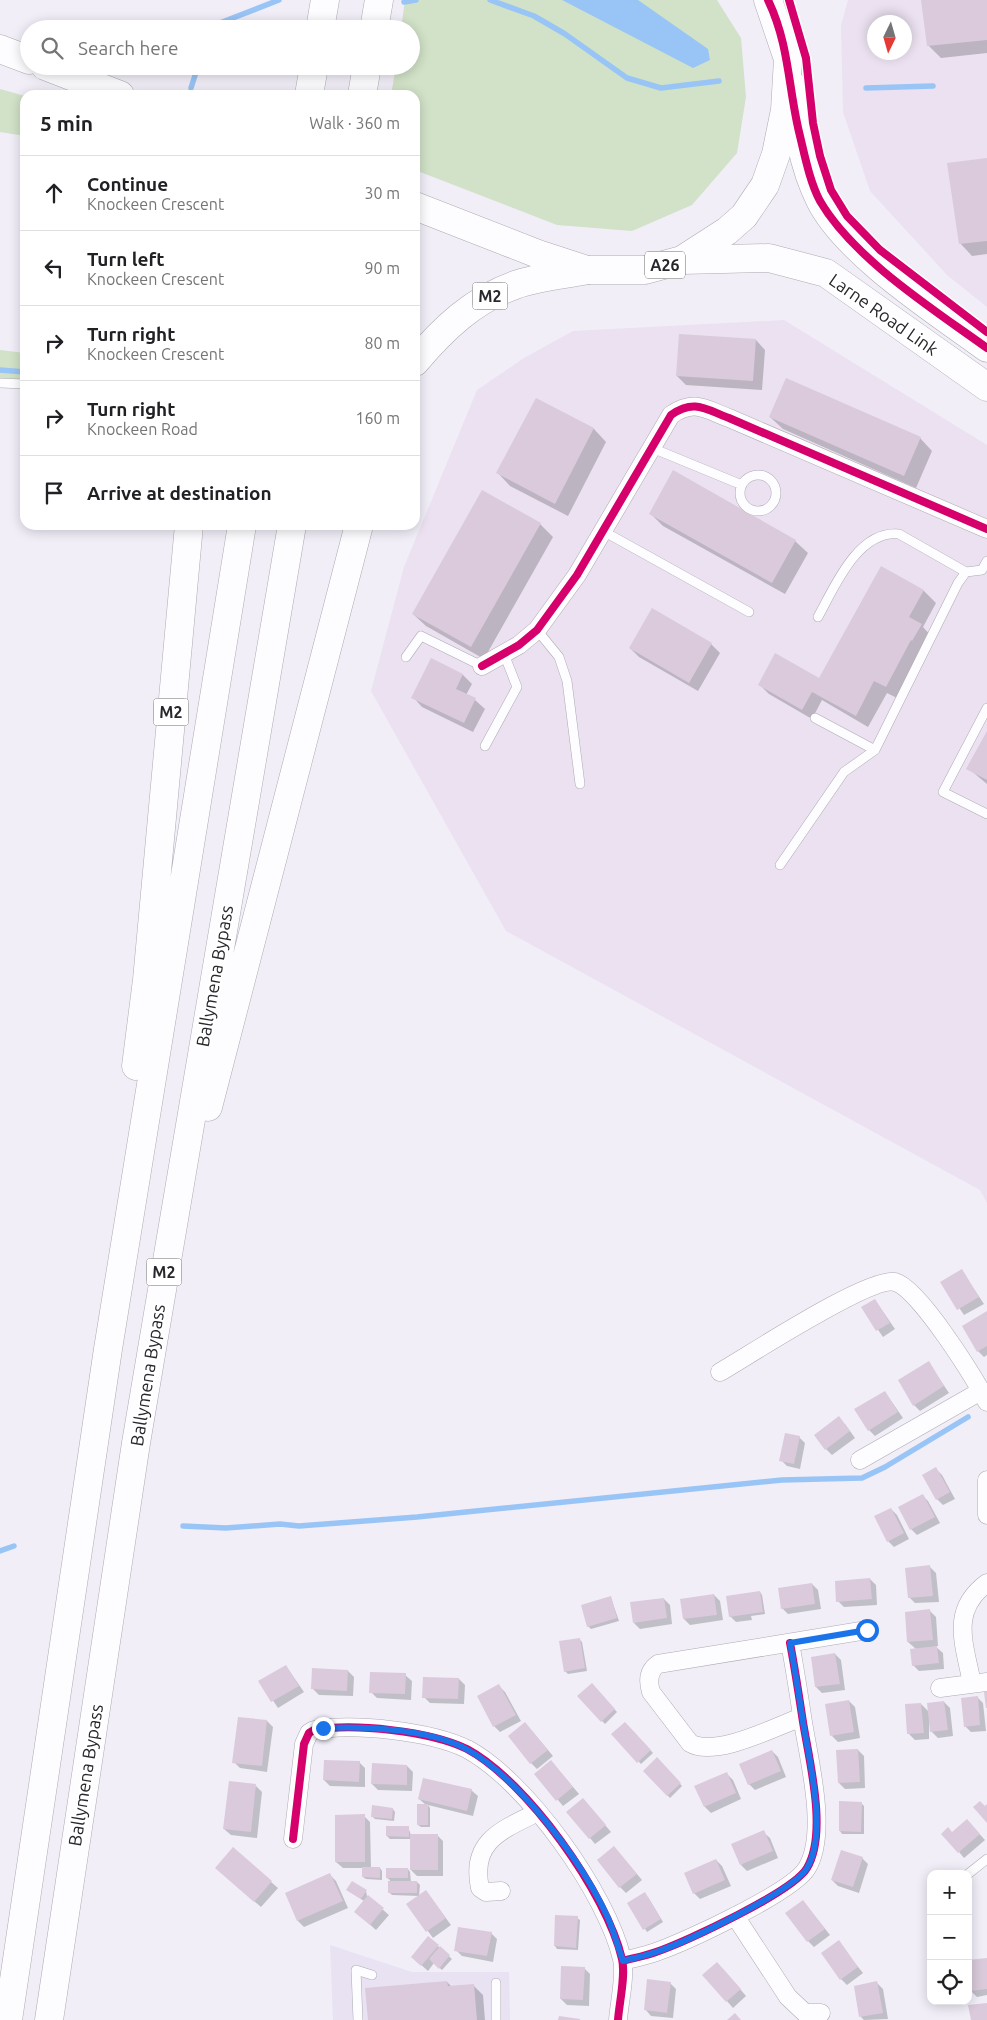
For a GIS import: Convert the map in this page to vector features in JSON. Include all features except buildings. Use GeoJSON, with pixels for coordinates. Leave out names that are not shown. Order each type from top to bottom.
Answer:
{"type":"FeatureCollection","features":[{"type":"Feature","properties":{"kind":"main road"},"geometry":{"type":"LineString","coordinates":[[322,20],[325,0]]}},
{"type":"Feature","properties":{"kind":"main road"},"geometry":{"type":"LineString","coordinates":[[376,20],[379,0]]}},
{"type":"Feature","properties":{"kind":"main road","name":"A26"},"geometry":{"type":"LineString","coordinates":[[420,208],[538,254],[587,270],[645,270],[682,260],[727,230],[744,216],[765,186],[776,154],[785,110],[788,59],[768,0]]}},
{"type":"Feature","properties":{"kind":"main road"},"geometry":{"type":"LineString","coordinates":[[0,49],[20,57]]}},
{"type":"Feature","properties":{"kind":"main road","name":"Larne Road Link"},"geometry":{"type":"LineString","coordinates":[[788,59],[798,129],[805,159],[820,200],[838,226],[872,260],[987,348]]}},
{"type":"Feature","properties":{"kind":"main road"},"geometry":{"type":"LineString","coordinates":[[68,75],[107,90]]}},
{"type":"Feature","properties":{"kind":"main road"},"geometry":{"type":"LineString","coordinates":[[310,90],[312,75]]}},
{"type":"Feature","properties":{"kind":"main road"},"geometry":{"type":"LineString","coordinates":[[363,90],[365,75]]}},
{"type":"Feature","properties":{"kind":"main road","name":"Larne Road Link"},"geometry":{"type":"LineString","coordinates":[[682,260],[770,258],[826,273],[987,387]]}},
{"type":"Feature","properties":{"kind":"main road","name":"M2"},"geometry":{"type":"LineString","coordinates":[[420,356],[436,337],[462,313],[488,297],[516,284],[587,270]]}},
{"type":"Feature","properties":{"kind":"main road","name":"M2"},"geometry":{"type":"LineString","coordinates":[[67,1615],[148,980],[189,530]]}},
{"type":"Feature","properties":{"kind":"main road","name":"M2"},"geometry":{"type":"LineString","coordinates":[[8,2020],[108,1349],[241,530]]}},
{"type":"Feature","properties":{"kind":"main road","name":"Ballymena Bypass"},"geometry":{"type":"LineString","coordinates":[[49,2020],[136,1443],[291,530]]}},
{"type":"Feature","properties":{"kind":"main road","name":"M2"},"geometry":{"type":"LineString","coordinates":[[136,1443],[185,1192],[358,530]]}},
{"type":"Feature","properties":{"kind":"street"},"geometry":{"type":"LineString","coordinates":[[482,666],[519,645],[537,630],[577,576],[671,415],[682,407],[696,405],[987,529]]}},
{"type":"Feature","properties":{"kind":"street"},"geometry":{"type":"LineString","coordinates":[[720,1372],[847,1299],[883,1282],[896,1282],[921,1303],[971,1371],[984,1397],[860,1460]]}},
{"type":"Feature","properties":{"kind":"street"},"geometry":{"type":"LineString","coordinates":[[987,1480],[987,1515]]}},
{"type":"Feature","properties":{"kind":"street"},"geometry":{"type":"LineString","coordinates":[[940,1688],[980,1683],[962,1630],[964,1614],[971,1598],[987,1583]]}},
{"type":"Feature","properties":{"kind":"street"},"geometry":{"type":"LineString","coordinates":[[802,1717],[719,1747],[698,1748],[690,1743],[651,1692],[650,1675],[658,1664],[867,1630]]}},
{"type":"Feature","properties":{"kind":"street"},"geometry":{"type":"LineString","coordinates":[[623,1961],[656,1952],[735,1916],[795,1881],[807,1868],[815,1839],[815,1792],[790,1643]]}},
{"type":"Feature","properties":{"kind":"street"},"geometry":{"type":"LineString","coordinates":[[293,1839],[304,1744],[309,1733],[323,1728],[364,1728],[428,1736],[447,1741],[468,1750],[487,1762],[538,1812],[588,1880],[608,1918],[623,1961],[618,2020]]}},
{"type":"Feature","properties":{"kind":"street"},"geometry":{"type":"LineString","coordinates":[[501,1892],[486,1892],[480,1888],[477,1875],[480,1857],[486,1844],[499,1831],[538,1812]]}},
{"type":"Feature","properties":{"kind":"street"},"geometry":{"type":"LineString","coordinates":[[735,1916],[788,1996],[805,2013],[820,2013]]}},
{"type":"Feature","properties":{"kind":"lane"},"geometry":{"type":"LineString","coordinates":[[0,384],[20,384]]}},
{"type":"Feature","properties":{"kind":"lane"},"geometry":{"type":"LineString","coordinates":[[652,448],[742,485]]}},
{"type":"Feature","properties":{"kind":"lane"},"geometry":{"type":"LineString","coordinates":[[761,476],[767,478],[775,485],[774,502],[765,510],[753,511],[743,503],[741,497],[742,485],[750,477],[761,476]]}},
{"type":"Feature","properties":{"kind":"lane"},"geometry":{"type":"LineString","coordinates":[[603,531],[750,612]]}},
{"type":"Feature","properties":{"kind":"lane"},"geometry":{"type":"LineString","coordinates":[[818,616],[848,562],[875,538],[888,533],[899,534],[966,572],[982,570],[987,561]]}},
{"type":"Feature","properties":{"kind":"lane"},"geometry":{"type":"LineString","coordinates":[[780,865],[844,772],[875,750],[958,583],[966,572]]}},
{"type":"Feature","properties":{"kind":"lane"},"geometry":{"type":"LineString","coordinates":[[537,630],[559,657],[568,681],[580,784]]}},
{"type":"Feature","properties":{"kind":"lane"},"geometry":{"type":"LineString","coordinates":[[406,656],[421,636],[482,666]]}},
{"type":"Feature","properties":{"kind":"lane"},"geometry":{"type":"LineString","coordinates":[[485,746],[517,687],[504,654]]}},
{"type":"Feature","properties":{"kind":"lane"},"geometry":{"type":"LineString","coordinates":[[987,708],[943,792],[987,814]]}},
{"type":"Feature","properties":{"kind":"lane"},"geometry":{"type":"LineString","coordinates":[[814,718],[875,750]]}},
{"type":"Feature","properties":{"kind":"lane"},"geometry":{"type":"LineString","coordinates":[[972,1871],[987,1859]]}},
{"type":"Feature","properties":{"kind":"lane"},"geometry":{"type":"LineString","coordinates":[[358,2020],[356,1970],[372,1974]]}},
{"type":"Feature","properties":{"kind":"lane"},"geometry":{"type":"LineString","coordinates":[[496,1983],[496,2020]]}},
{"type":"Feature","properties":{"kind":"shaded area"},"geometry":{"type":"Polygon","coordinates":[[[848,0],[987,0],[987,307],[947,275],[870,191],[843,112],[841,25],[848,0]]]}},
{"type":"Feature","properties":{"kind":"shaded area"},"geometry":{"type":"Polygon","coordinates":[[[784,320],[987,445],[987,1203],[980,1190],[506,931],[371,691],[404,567],[477,390],[524,358],[573,331],[784,320]]]}},
{"type":"Feature","properties":{"kind":"shaded area"},"geometry":{"type":"Polygon","coordinates":[[[330,1945],[412,1972],[509,1972],[510,2020],[333,2020],[330,1945]]]}},
{"type":"Feature","properties":{"kind":"green space"},"geometry":{"type":"Polygon","coordinates":[[[405,0],[717,0],[741,38],[746,97],[737,153],[692,205],[632,231],[557,225],[420,172],[420,90],[392,90],[394,75],[420,75],[420,20],[402,20],[405,0]]]}},
{"type":"Feature","properties":{"kind":"green space"},"geometry":{"type":"Polygon","coordinates":[[[0,89],[20,95],[20,135],[0,132],[0,89]]]}},
{"type":"Feature","properties":{"kind":"green space"},"geometry":{"type":"Polygon","coordinates":[[[0,350],[20,352],[20,384],[0,383],[0,350]]]}},
{"type":"Feature","properties":{"kind":"water"},"geometry":{"type":"Polygon","coordinates":[[[562,0],[638,0],[708,49],[710,60],[693,68],[562,0]]]}},
{"type":"Feature","properties":{"kind":"waterway"},"geometry":{"type":"LineString","coordinates":[[227,20],[279,0]]}},
{"type":"Feature","properties":{"kind":"waterway"},"geometry":{"type":"LineString","coordinates":[[404,2],[416,0]]}},
{"type":"Feature","properties":{"kind":"waterway"},"geometry":{"type":"LineString","coordinates":[[490,0],[534,16],[565,34],[627,78],[661,88],[719,81]]}},
{"type":"Feature","properties":{"kind":"waterway"},"geometry":{"type":"LineString","coordinates":[[191,88],[195,75]]}},
{"type":"Feature","properties":{"kind":"waterway"},"geometry":{"type":"LineString","coordinates":[[866,88],[933,86]]}},
{"type":"Feature","properties":{"kind":"waterway"},"geometry":{"type":"LineString","coordinates":[[0,370],[20,372]]}},
{"type":"Feature","properties":{"kind":"waterway"},"geometry":{"type":"LineString","coordinates":[[183,1526],[226,1528],[280,1524],[299,1526],[417,1517],[782,1480],[862,1478],[885,1467],[968,1417]]}},
{"type":"Feature","properties":{"kind":"waterway"},"geometry":{"type":"LineString","coordinates":[[0,1551],[14,1546]]}},
{"type":"Feature","properties":{"kind":"cycle path"},"geometry":{"type":"LineString","coordinates":[[768,0],[781,34],[796,119],[811,178],[820,201],[853,243],[874,263],[919,300],[987,348]]}},
{"type":"Feature","properties":{"kind":"cycle path"},"geometry":{"type":"LineString","coordinates":[[789,0],[806,58],[813,123],[820,156],[831,190],[847,216],[880,250],[987,332]]}},
{"type":"Feature","properties":{"kind":"cycle path"},"geometry":{"type":"LineString","coordinates":[[482,666],[519,645],[537,630],[577,575],[671,415],[686,407],[700,407],[713,411],[987,529]]}},
{"type":"Feature","properties":{"kind":"cycle path"},"geometry":{"type":"LineString","coordinates":[[623,1961],[670,1947],[737,1915],[782,1890],[798,1878],[807,1868],[813,1853],[817,1816],[790,1643]]}},
{"type":"Feature","properties":{"kind":"cycle path"},"geometry":{"type":"LineString","coordinates":[[293,1839],[304,1744],[309,1733],[314,1730],[350,1727],[392,1730],[433,1737],[467,1749],[490,1765],[514,1786],[538,1812],[582,1872],[600,1903],[622,1959],[623,1981],[618,2020]]}},
{"type":"Feature","properties":{"kind":"route"},"geometry":{"type":"LineString","coordinates":[[323,1728],[364,1728],[428,1736],[447,1741],[468,1750],[487,1762],[538,1812],[588,1880],[608,1918],[623,1961],[656,1952],[735,1916],[795,1881],[807,1868],[815,1839],[815,1792],[790,1643],[867,1630]]}}]}
